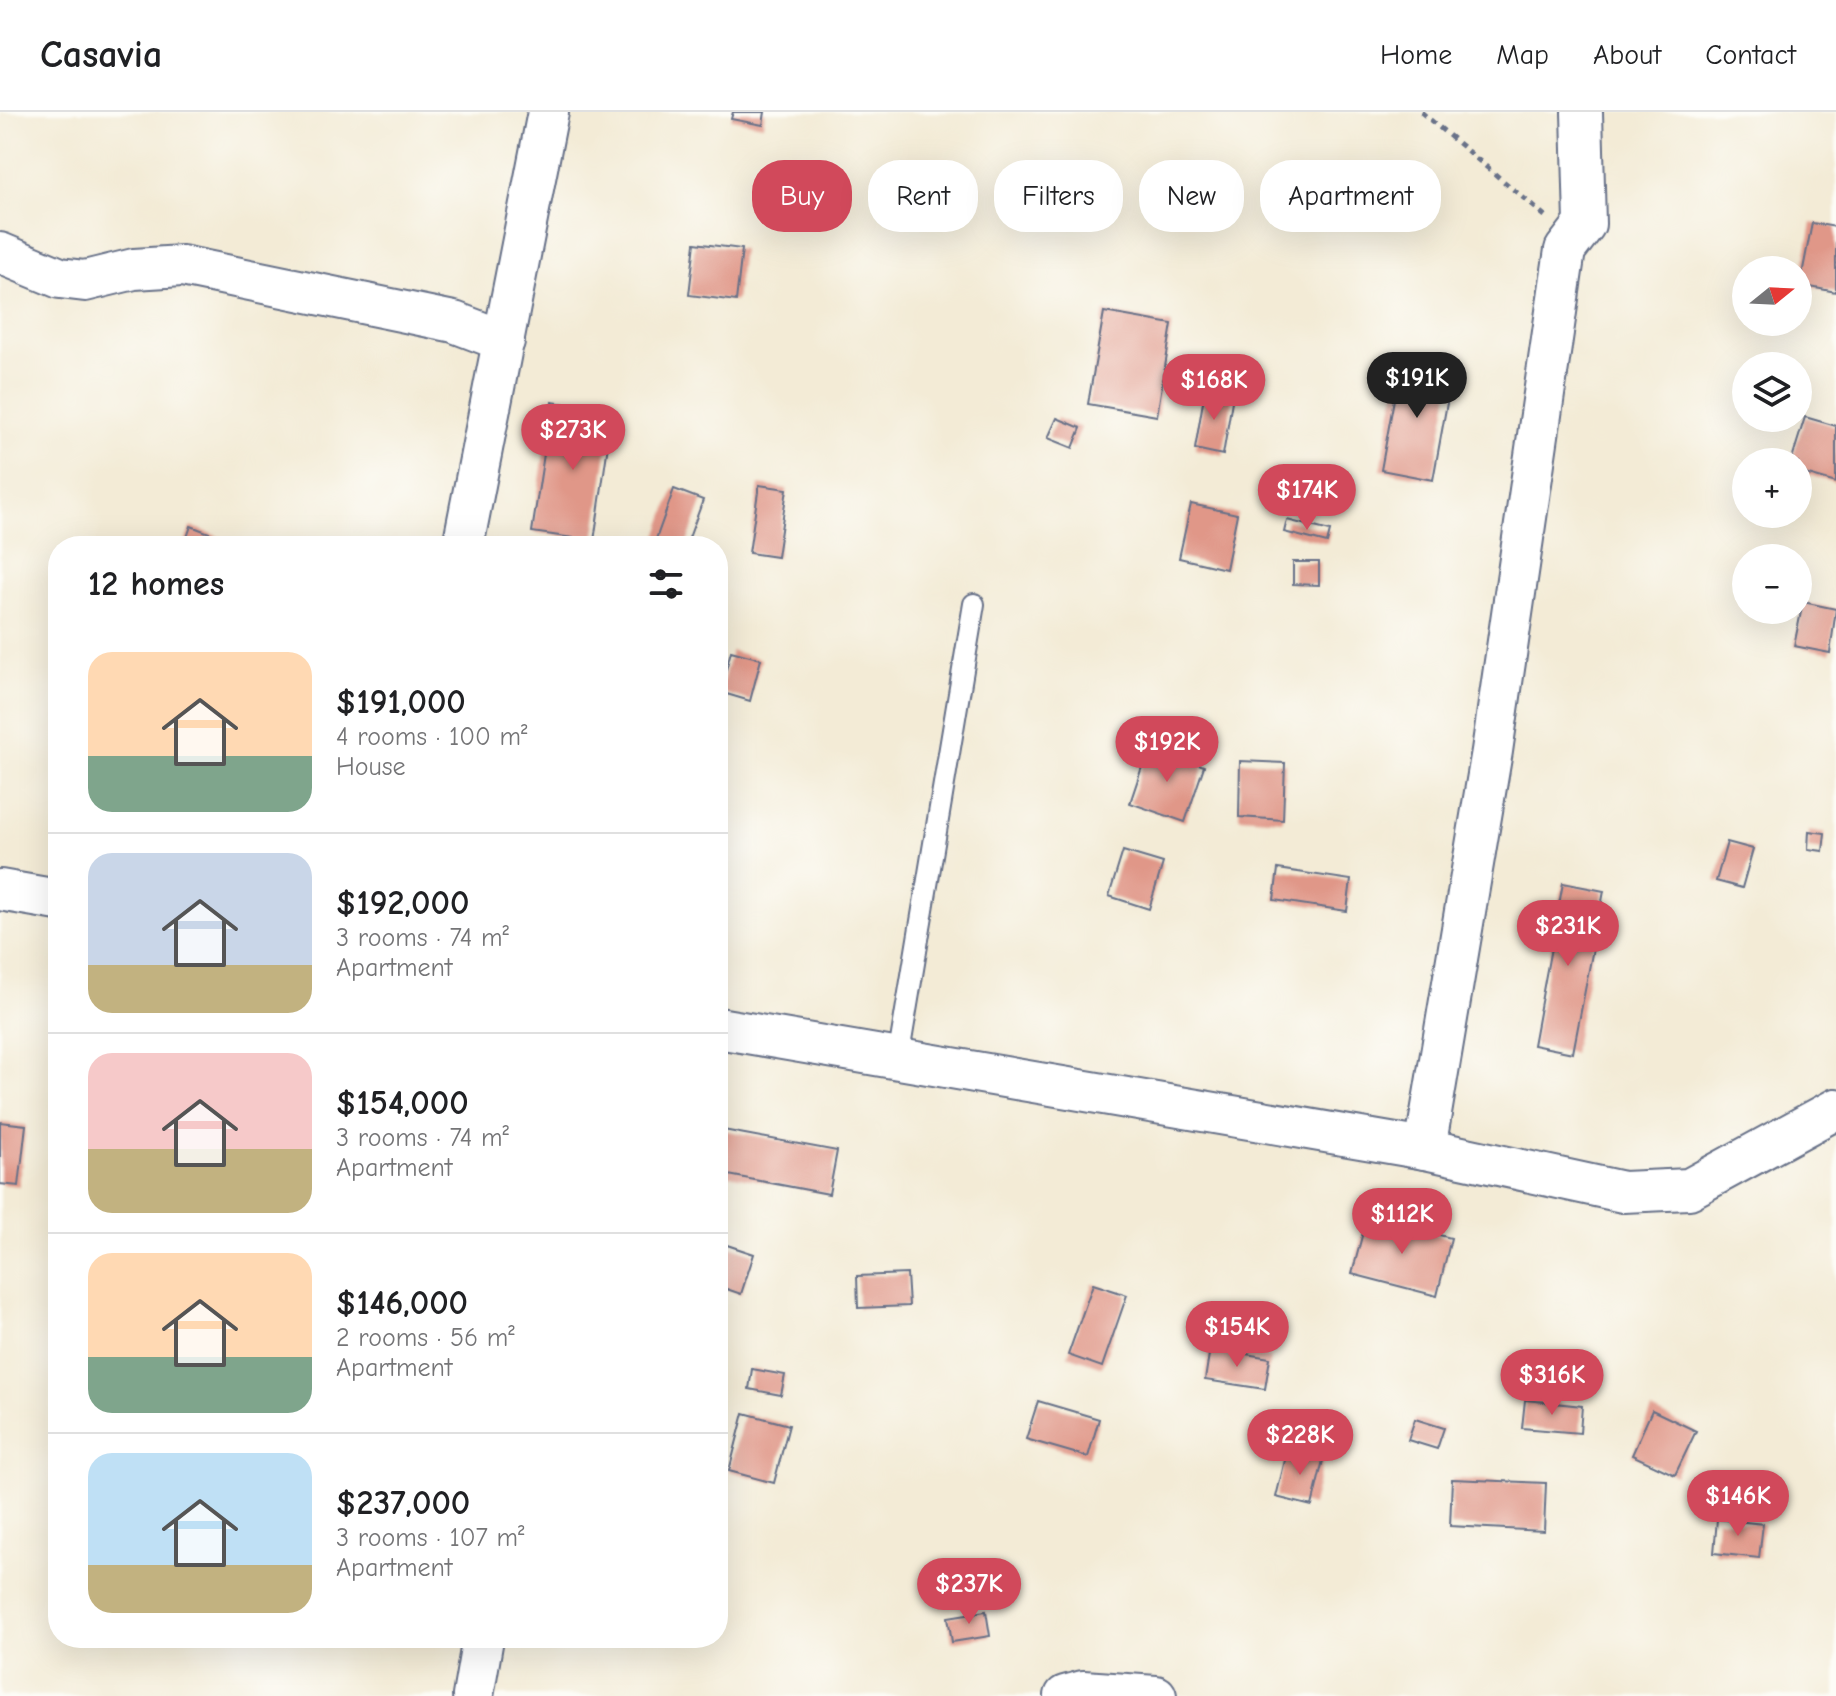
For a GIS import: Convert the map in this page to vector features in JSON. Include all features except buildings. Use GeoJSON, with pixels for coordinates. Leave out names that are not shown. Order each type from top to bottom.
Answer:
{"type":"FeatureCollection","features":[{"type":"Feature","properties":{"kind":"street"},"geometry":{"type":"LineString","coordinates":[[465,536],[548,112]]}},
{"type":"Feature","properties":{"kind":"street"},"geometry":{"type":"LineString","coordinates":[[1425,1149],[1492,751],[1565,250],[1585,224],[1582,112]]}},
{"type":"Feature","properties":{"kind":"street"},"geometry":{"type":"LineString","coordinates":[[0,253],[60,278],[85,281],[134,269],[182,266],[454,322],[504,341]]}},
{"type":"Feature","properties":{"kind":"street"},"geometry":{"type":"LineString","coordinates":[[0,890],[48,898]]}},
{"type":"Feature","properties":{"kind":"street"},"geometry":{"type":"LineString","coordinates":[[728,1030],[1425,1149],[1623,1192],[1689,1189],[1836,1109]]}},
{"type":"Feature","properties":{"kind":"street"},"geometry":{"type":"LineString","coordinates":[[473,1696],[481,1648]]}},
{"type":"Feature","properties":{"kind":"street"},"geometry":{"type":"LineString","coordinates":[[1065,1696],[1083,1691],[1156,1696]]}},
{"type":"Feature","properties":{"kind":"lane"},"geometry":{"type":"LineString","coordinates":[[898,1059],[974,604]]}},
{"type":"Feature","properties":{"kind":"path"},"geometry":{"type":"LineString","coordinates":[[1421,112],[1557,227],[1565,250]]}}]}
